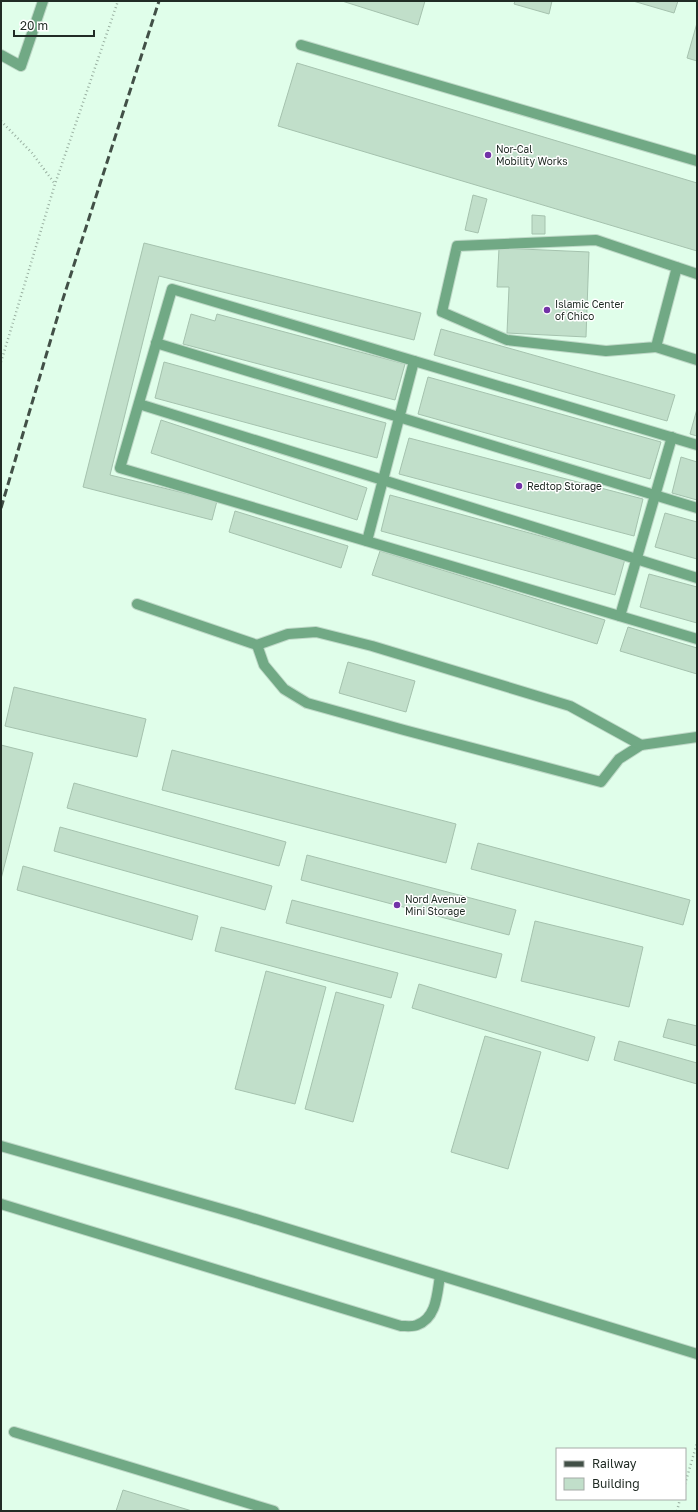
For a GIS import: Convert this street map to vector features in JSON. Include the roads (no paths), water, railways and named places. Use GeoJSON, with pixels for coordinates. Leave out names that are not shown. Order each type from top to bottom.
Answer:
{"type":"FeatureCollection","features":[{"type":"Feature","properties":{"kind":"lane"},"geometry":{"type":"LineString","coordinates":[[1,55],[21,66],[43,1]]}},
{"type":"Feature","properties":{"kind":"lane"},"geometry":{"type":"LineString","coordinates":[[301,45],[697,161]]}},
{"type":"Feature","properties":{"kind":"lane"},"geometry":{"type":"LineString","coordinates":[[697,274],[596,240],[457,246],[442,312],[507,340],[606,351],[656,347],[697,360]]}},
{"type":"Feature","properties":{"kind":"lane"},"geometry":{"type":"LineString","coordinates":[[656,347],[677,267]]}},
{"type":"Feature","properties":{"kind":"lane"},"geometry":{"type":"LineString","coordinates":[[697,445],[172,289],[120,468],[697,639]]}},
{"type":"Feature","properties":{"kind":"lane"},"geometry":{"type":"LineString","coordinates":[[156,343],[697,508]]}},
{"type":"Feature","properties":{"kind":"lane"},"geometry":{"type":"LineString","coordinates":[[367,541],[414,361]]}},
{"type":"Feature","properties":{"kind":"lane"},"geometry":{"type":"LineString","coordinates":[[139,404],[697,578]]}},
{"type":"Feature","properties":{"kind":"lane"},"geometry":{"type":"LineString","coordinates":[[620,616],[672,437]]}},
{"type":"Feature","properties":{"kind":"lane"},"geometry":{"type":"LineString","coordinates":[[137,604],[257,645],[288,634],[316,632],[372,646],[570,706],[641,745]]}},
{"type":"Feature","properties":{"kind":"lane"},"geometry":{"type":"LineString","coordinates":[[257,645],[264,665],[284,689],[307,703],[601,782],[619,759],[641,745],[697,737]]}},
{"type":"Feature","properties":{"kind":"lane"},"geometry":{"type":"LineString","coordinates":[[1,1146],[239,1214],[697,1354]]}},
{"type":"Feature","properties":{"kind":"lane"},"geometry":{"type":"LineString","coordinates":[[1,1204],[401,1326],[416,1326],[427,1320],[433,1310],[440,1276]]}},
{"type":"Feature","properties":{"kind":"lane"},"geometry":{"type":"LineString","coordinates":[[14,1432],[274,1511]]}},
{"type":"Feature","properties":{"kind":"railway"},"geometry":{"type":"LineString","coordinates":[[1,508],[61,305],[159,1]]}},
{"type":"Feature","properties":{"kind":"place","name":"Nor-Cal Mobility Works"},"geometry":{"type":"Point","coordinates":[488,155]}},
{"type":"Feature","properties":{"kind":"place","name":"Islamic Center of Chico"},"geometry":{"type":"Point","coordinates":[547,310]}},
{"type":"Feature","properties":{"kind":"place","name":"Redtop Storage"},"geometry":{"type":"Point","coordinates":[519,486]}},
{"type":"Feature","properties":{"kind":"place","name":"Nord Avenue Mini Storage"},"geometry":{"type":"Point","coordinates":[397,905]}}]}
